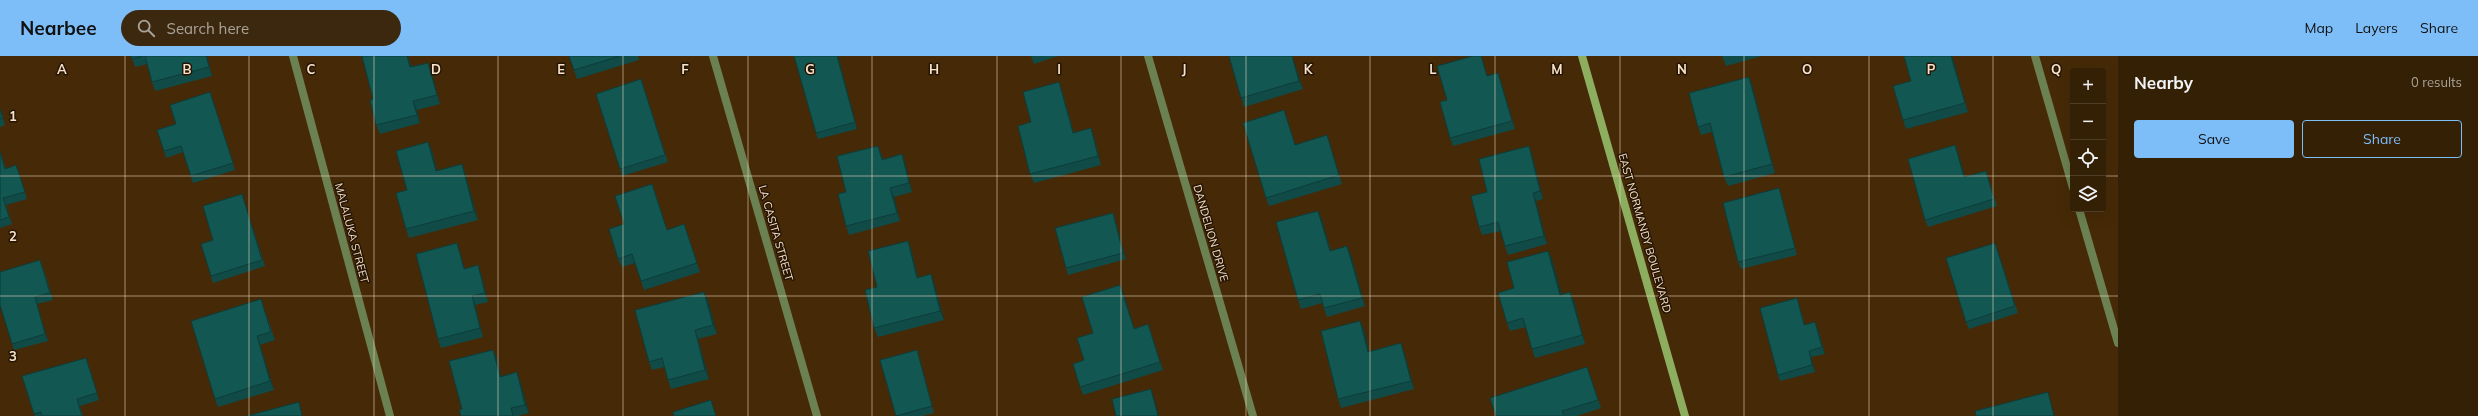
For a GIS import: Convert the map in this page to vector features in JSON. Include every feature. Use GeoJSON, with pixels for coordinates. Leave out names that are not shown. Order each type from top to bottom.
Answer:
{"type":"FeatureCollection","features":[{"type":"Feature","properties":{"kind":"street","name":"MALALUKA STREET"},"geometry":{"type":"LineString","coordinates":[[293,56],[390,416]]}},
{"type":"Feature","properties":{"kind":"street","name":"LA CASITA STREET"},"geometry":{"type":"LineString","coordinates":[[713,56],[817,416]]}},
{"type":"Feature","properties":{"kind":"street","name":"DANDELION DRIVE"},"geometry":{"type":"LineString","coordinates":[[1148,56],[1253,416]]}},
{"type":"Feature","properties":{"kind":"street","name":"EAST NORMANDY BOULEVARD"},"geometry":{"type":"LineString","coordinates":[[1582,56],[1685,416]]}},
{"type":"Feature","properties":{"kind":"street"},"geometry":{"type":"LineString","coordinates":[[2035,56],[2070,178]]}},
{"type":"Feature","properties":{"kind":"street"},"geometry":{"type":"LineString","coordinates":[[2080,212],[2118,343]]}},
{"type":"Feature","properties":{"kind":"building"},"geometry":{"type":"Polygon","coordinates":[[[131,56],[143,56],[132,59],[131,56]]]}},
{"type":"Feature","properties":{"kind":"building"},"geometry":{"type":"Polygon","coordinates":[[[145,56],[206,56],[209,67],[152,82],[145,56]]]}},
{"type":"Feature","properties":{"kind":"building"},"geometry":{"type":"Polygon","coordinates":[[[362,56],[407,56],[410,67],[428,63],[437,95],[413,101],[417,115],[376,125],[370,100],[373,99],[362,56]]]}},
{"type":"Feature","properties":{"kind":"building"},"geometry":{"type":"Polygon","coordinates":[[[569,56],[620,56],[574,70],[569,56]]]}},
{"type":"Feature","properties":{"kind":"building"},"geometry":{"type":"Polygon","coordinates":[[[794,56],[837,56],[855,122],[816,133],[794,56]]]}},
{"type":"Feature","properties":{"kind":"building"},"geometry":{"type":"Polygon","coordinates":[[[1229,56],[1292,56],[1299,81],[1241,98],[1229,56]]]}},
{"type":"Feature","properties":{"kind":"building"},"geometry":{"type":"Polygon","coordinates":[[[1473,56],[1481,56],[1487,76],[1498,73],[1512,121],[1450,138],[1440,102],[1447,100],[1437,66],[1473,56]]]}},
{"type":"Feature","properties":{"kind":"building"},"geometry":{"type":"Polygon","coordinates":[[[1904,56],[1951,56],[1965,103],[1903,120],[1893,86],[1911,81],[1904,56]]]}},
{"type":"Feature","properties":{"kind":"building"},"geometry":{"type":"Polygon","coordinates":[[[1749,77],[1772,164],[1724,177],[1710,123],[1698,127],[1689,93],[1749,77]]]}},
{"type":"Feature","properties":{"kind":"building"},"geometry":{"type":"Polygon","coordinates":[[[641,79],[665,155],[620,169],[596,94],[641,79]]]}},
{"type":"Feature","properties":{"kind":"building"},"geometry":{"type":"Polygon","coordinates":[[[1059,82],[1073,133],[1091,128],[1098,156],[1030,174],[1018,126],[1031,122],[1023,92],[1059,82]]]}},
{"type":"Feature","properties":{"kind":"building"},"geometry":{"type":"Polygon","coordinates":[[[210,92],[233,163],[191,176],[181,146],[164,151],[157,130],[176,124],[170,105],[210,92]]]}},
{"type":"Feature","properties":{"kind":"building"},"geometry":{"type":"Polygon","coordinates":[[[0,109],[3,118],[0,119],[0,109]]]}},
{"type":"Feature","properties":{"kind":"building"},"geometry":{"type":"Polygon","coordinates":[[[1284,110],[1295,145],[1327,135],[1339,175],[1266,198],[1243,123],[1284,110]]]}},
{"type":"Feature","properties":{"kind":"building"},"geometry":{"type":"Polygon","coordinates":[[[428,142],[436,171],[462,164],[474,211],[406,229],[396,193],[407,190],[396,151],[428,142]]]}},
{"type":"Feature","properties":{"kind":"building"},"geometry":{"type":"Polygon","coordinates":[[[1955,145],[1964,177],[1986,171],[1994,199],[1925,220],[1908,159],[1955,145]]]}},
{"type":"Feature","properties":{"kind":"building"},"geometry":{"type":"Polygon","coordinates":[[[878,146],[882,160],[902,154],[909,183],[890,188],[897,213],[846,226],[838,194],[846,192],[837,156],[878,146]]]}},
{"type":"Feature","properties":{"kind":"building"},"geometry":{"type":"Polygon","coordinates":[[[1529,146],[1540,191],[1533,193],[1544,236],[1505,246],[1498,222],[1479,227],[1471,196],[1487,192],[1479,159],[1529,146]]]}},
{"type":"Feature","properties":{"kind":"building"},"geometry":{"type":"Polygon","coordinates":[[[0,151],[5,169],[16,165],[25,192],[3,198],[9,217],[0,220],[0,151]]]}},
{"type":"Feature","properties":{"kind":"building"},"geometry":{"type":"Polygon","coordinates":[[[652,184],[667,230],[684,224],[697,263],[641,281],[632,254],[618,259],[609,229],[624,224],[615,196],[652,184]]]}},
{"type":"Feature","properties":{"kind":"building"},"geometry":{"type":"Polygon","coordinates":[[[1779,188],[1795,248],[1738,262],[1723,203],[1779,188]]]}},
{"type":"Feature","properties":{"kind":"building"},"geometry":{"type":"Polygon","coordinates":[[[242,194],[262,260],[211,276],[201,244],[213,240],[203,206],[242,194]]]}},
{"type":"Feature","properties":{"kind":"building"},"geometry":{"type":"Polygon","coordinates":[[[1318,211],[1330,251],[1347,246],[1362,298],[1324,308],[1320,294],[1298,300],[1276,222],[1318,211]]]}},
{"type":"Feature","properties":{"kind":"building"},"geometry":{"type":"Polygon","coordinates":[[[1113,213],[1123,253],[1066,268],[1055,228],[1113,213]]]}},
{"type":"Feature","properties":{"kind":"building"},"geometry":{"type":"Polygon","coordinates":[[[908,241],[917,278],[931,274],[940,311],[874,328],[865,290],[877,287],[868,251],[908,241]]]}},
{"type":"Feature","properties":{"kind":"building"},"geometry":{"type":"Polygon","coordinates":[[[457,243],[464,269],[478,265],[485,293],[472,296],[480,328],[438,339],[416,254],[457,243]]]}},
{"type":"Feature","properties":{"kind":"building"},"geometry":{"type":"Polygon","coordinates":[[[1995,243],[2015,306],[1966,322],[1946,258],[1995,243]]]}},
{"type":"Feature","properties":{"kind":"building"},"geometry":{"type":"Polygon","coordinates":[[[1548,251],[1560,295],[1570,292],[1582,335],[1532,349],[1523,318],[1507,323],[1498,293],[1514,288],[1507,262],[1548,251]]]}},
{"type":"Feature","properties":{"kind":"building"},"geometry":{"type":"Polygon","coordinates":[[[40,260],[50,293],[35,297],[45,334],[12,344],[0,305],[0,272],[40,260]]]}},
{"type":"Feature","properties":{"kind":"building"},"geometry":{"type":"Polygon","coordinates":[[[1120,285],[1134,329],[1148,324],[1160,362],[1080,387],[1073,364],[1084,360],[1077,338],[1093,333],[1082,297],[1120,285]]]}},
{"type":"Feature","properties":{"kind":"building"},"geometry":{"type":"Polygon","coordinates":[[[704,292],[713,325],[695,330],[705,370],[668,380],[662,358],[649,362],[635,310],[704,292]]]}},
{"type":"Feature","properties":{"kind":"building"},"geometry":{"type":"Polygon","coordinates":[[[1797,298],[1804,325],[1815,322],[1822,347],[1809,351],[1812,365],[1778,375],[1760,308],[1797,298]]]}},
{"type":"Feature","properties":{"kind":"building"},"geometry":{"type":"Polygon","coordinates":[[[261,299],[271,332],[257,336],[270,381],[215,399],[191,321],[261,299]]]}},
{"type":"Feature","properties":{"kind":"building"},"geometry":{"type":"Polygon","coordinates":[[[1360,321],[1368,352],[1401,343],[1411,381],[1338,399],[1321,331],[1360,321]]]}},
{"type":"Feature","properties":{"kind":"building"},"geometry":{"type":"Polygon","coordinates":[[[493,350],[500,377],[517,372],[525,405],[511,408],[513,416],[461,416],[459,410],[462,409],[449,361],[493,350]]]}},
{"type":"Feature","properties":{"kind":"building"},"geometry":{"type":"Polygon","coordinates":[[[917,350],[932,406],[896,416],[880,360],[917,350]]]}},
{"type":"Feature","properties":{"kind":"building"},"geometry":{"type":"Polygon","coordinates":[[[86,358],[97,393],[77,399],[82,416],[42,416],[41,412],[34,414],[22,376],[86,358]]]}},
{"type":"Feature","properties":{"kind":"building"},"geometry":{"type":"Polygon","coordinates":[[[1587,367],[1598,400],[1562,411],[1564,416],[1496,416],[1490,398],[1587,367]]]}},
{"type":"Feature","properties":{"kind":"building"},"geometry":{"type":"Polygon","coordinates":[[[1151,389],[1158,416],[1116,416],[1112,399],[1151,389]]]}},
{"type":"Feature","properties":{"kind":"building"},"geometry":{"type":"Polygon","coordinates":[[[2048,392],[2054,416],[1976,416],[1975,411],[2048,392]]]}},
{"type":"Feature","properties":{"kind":"building"},"geometry":{"type":"Polygon","coordinates":[[[711,400],[716,416],[674,416],[673,412],[711,400]]]}},
{"type":"Feature","properties":{"kind":"building"},"geometry":{"type":"Polygon","coordinates":[[[299,402],[302,416],[247,416],[299,402]]]}}]}
